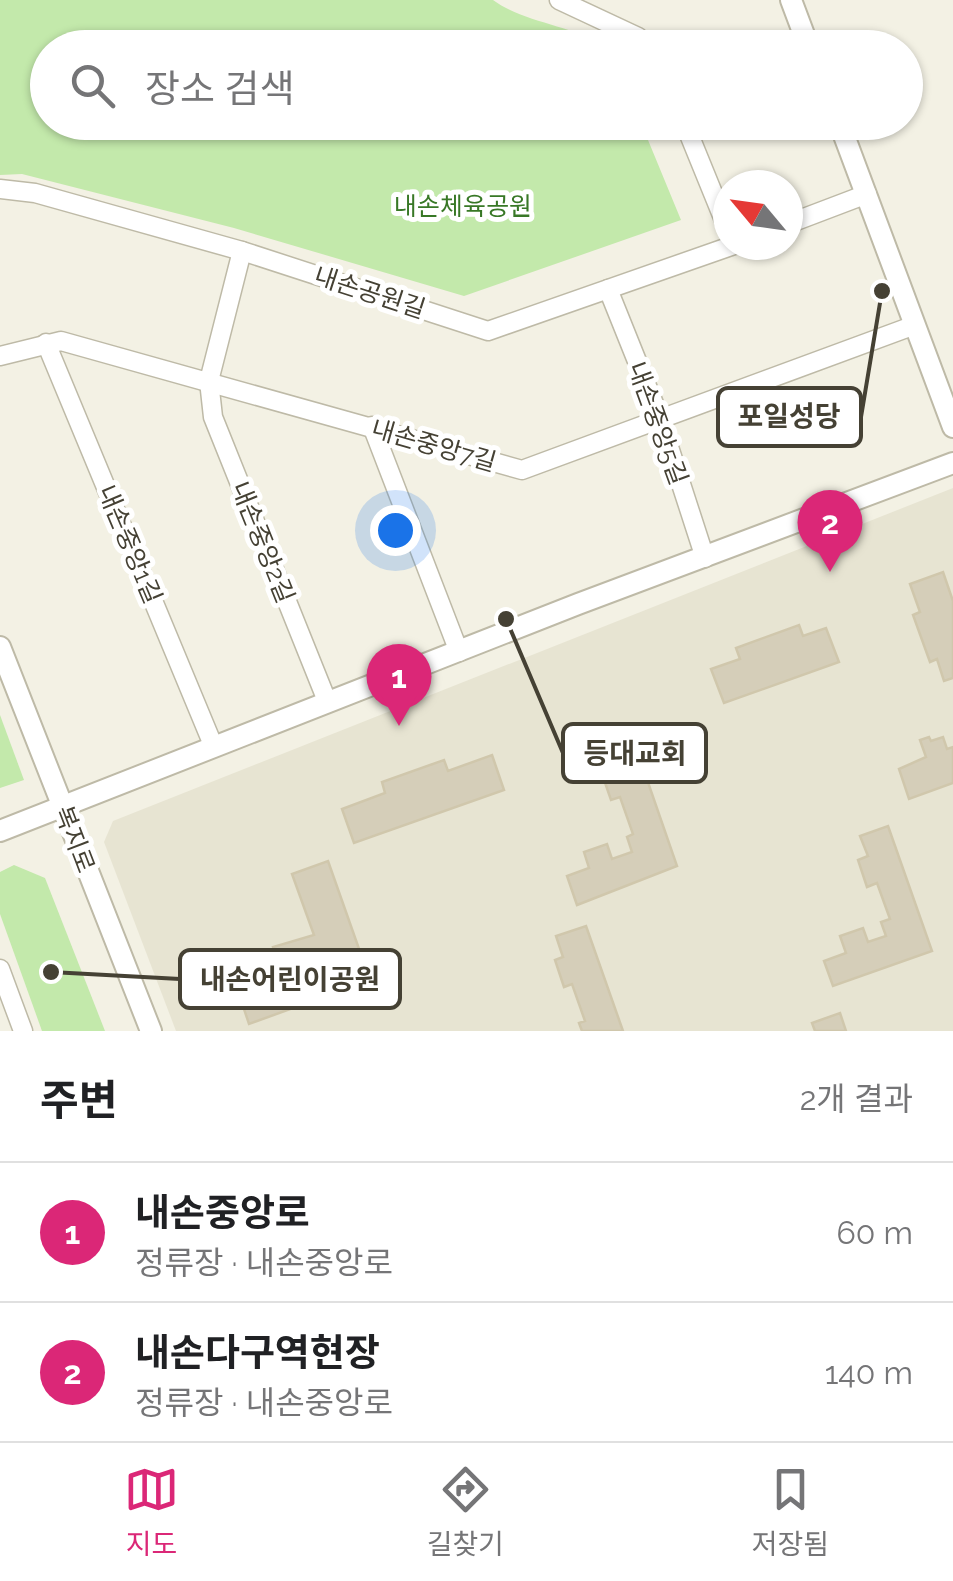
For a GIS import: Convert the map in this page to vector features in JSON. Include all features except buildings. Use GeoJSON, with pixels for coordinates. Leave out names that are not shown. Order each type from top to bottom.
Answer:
{"type":"FeatureCollection","features":[{"type":"Feature","properties":{"kind":"street"},"geometry":{"type":"LineString","coordinates":[[559,0],[625,30]]}},
{"type":"Feature","properties":{"kind":"street"},"geometry":{"type":"LineString","coordinates":[[791,0],[802,30]]}},
{"type":"Feature","properties":{"kind":"street"},"geometry":{"type":"LineString","coordinates":[[691,140],[713,193]]}},
{"type":"Feature","properties":{"kind":"street"},"geometry":{"type":"LineString","coordinates":[[845,140],[953,426]]}},
{"type":"Feature","properties":{"kind":"street","name":"내손공원길"},"geometry":{"type":"LineString","coordinates":[[0,189],[34,193],[242,251],[488,330],[713,252]]}},
{"type":"Feature","properties":{"kind":"street"},"geometry":{"type":"LineString","coordinates":[[803,218],[867,194]]}},
{"type":"Feature","properties":{"kind":"street"},"geometry":{"type":"LineString","coordinates":[[209,381],[242,251]]}},
{"type":"Feature","properties":{"kind":"street","name":"내손중앙5길"},"geometry":{"type":"LineString","coordinates":[[608,289],[659,416],[705,558]]}},
{"type":"Feature","properties":{"kind":"street","name":"내손중앙7길"},"geometry":{"type":"LineString","coordinates":[[0,356],[61,341],[522,470],[659,416],[915,325]]}},
{"type":"Feature","properties":{"kind":"street","name":"내손중앙1길"},"geometry":{"type":"LineString","coordinates":[[46,343],[213,745]]}},
{"type":"Feature","properties":{"kind":"street","name":"내손중앙2길"},"geometry":{"type":"LineString","coordinates":[[209,381],[213,418],[328,701]]}},
{"type":"Feature","properties":{"kind":"street"},"geometry":{"type":"LineString","coordinates":[[372,426],[459,652]]}},
{"type":"Feature","properties":{"kind":"street"},"geometry":{"type":"LineString","coordinates":[[0,831],[213,745],[953,463]]}},
{"type":"Feature","properties":{"kind":"street","name":"복지로"},"geometry":{"type":"LineString","coordinates":[[0,646],[151,1031]]}},
{"type":"Feature","properties":{"kind":"street"},"geometry":{"type":"LineString","coordinates":[[0,970],[23,1031]]}},
{"type":"Feature","properties":{"kind":"shaded area"},"geometry":{"type":"Polygon","coordinates":[[[953,488],[953,1031],[176,1031],[104,842],[113,821],[953,488]]]}},
{"type":"Feature","properties":{"kind":"green space","name":"내손체육공원"},"geometry":{"type":"Polygon","coordinates":[[[0,0],[493,0],[568,30],[30,30],[30,140],[648,140],[681,220],[464,296],[234,228],[22,174],[0,175],[0,0]]]}},
{"type":"Feature","properties":{"kind":"green space"},"geometry":{"type":"Polygon","coordinates":[[[0,715],[24,780],[0,788],[0,715]]]}},
{"type":"Feature","properties":{"kind":"green space"},"geometry":{"type":"Polygon","coordinates":[[[14,865],[45,878],[105,1031],[42,1031],[0,914],[0,872],[14,865]]]}},
{"type":"Feature","properties":{"kind":"place","name":"포일성당"},"geometry":{"type":"Point","coordinates":[882,291]}},
{"type":"Feature","properties":{"kind":"place","name":"내손다구역현장"},"geometry":{"type":"Point","coordinates":[830,572]}},
{"type":"Feature","properties":{"kind":"place","name":"등대교회"},"geometry":{"type":"Point","coordinates":[506,619]}},
{"type":"Feature","properties":{"kind":"place","name":"내손중앙로"},"geometry":{"type":"Point","coordinates":[399,726]}},
{"type":"Feature","properties":{"kind":"place","name":"내손어린이공원"},"geometry":{"type":"Point","coordinates":[51,972]}}]}
